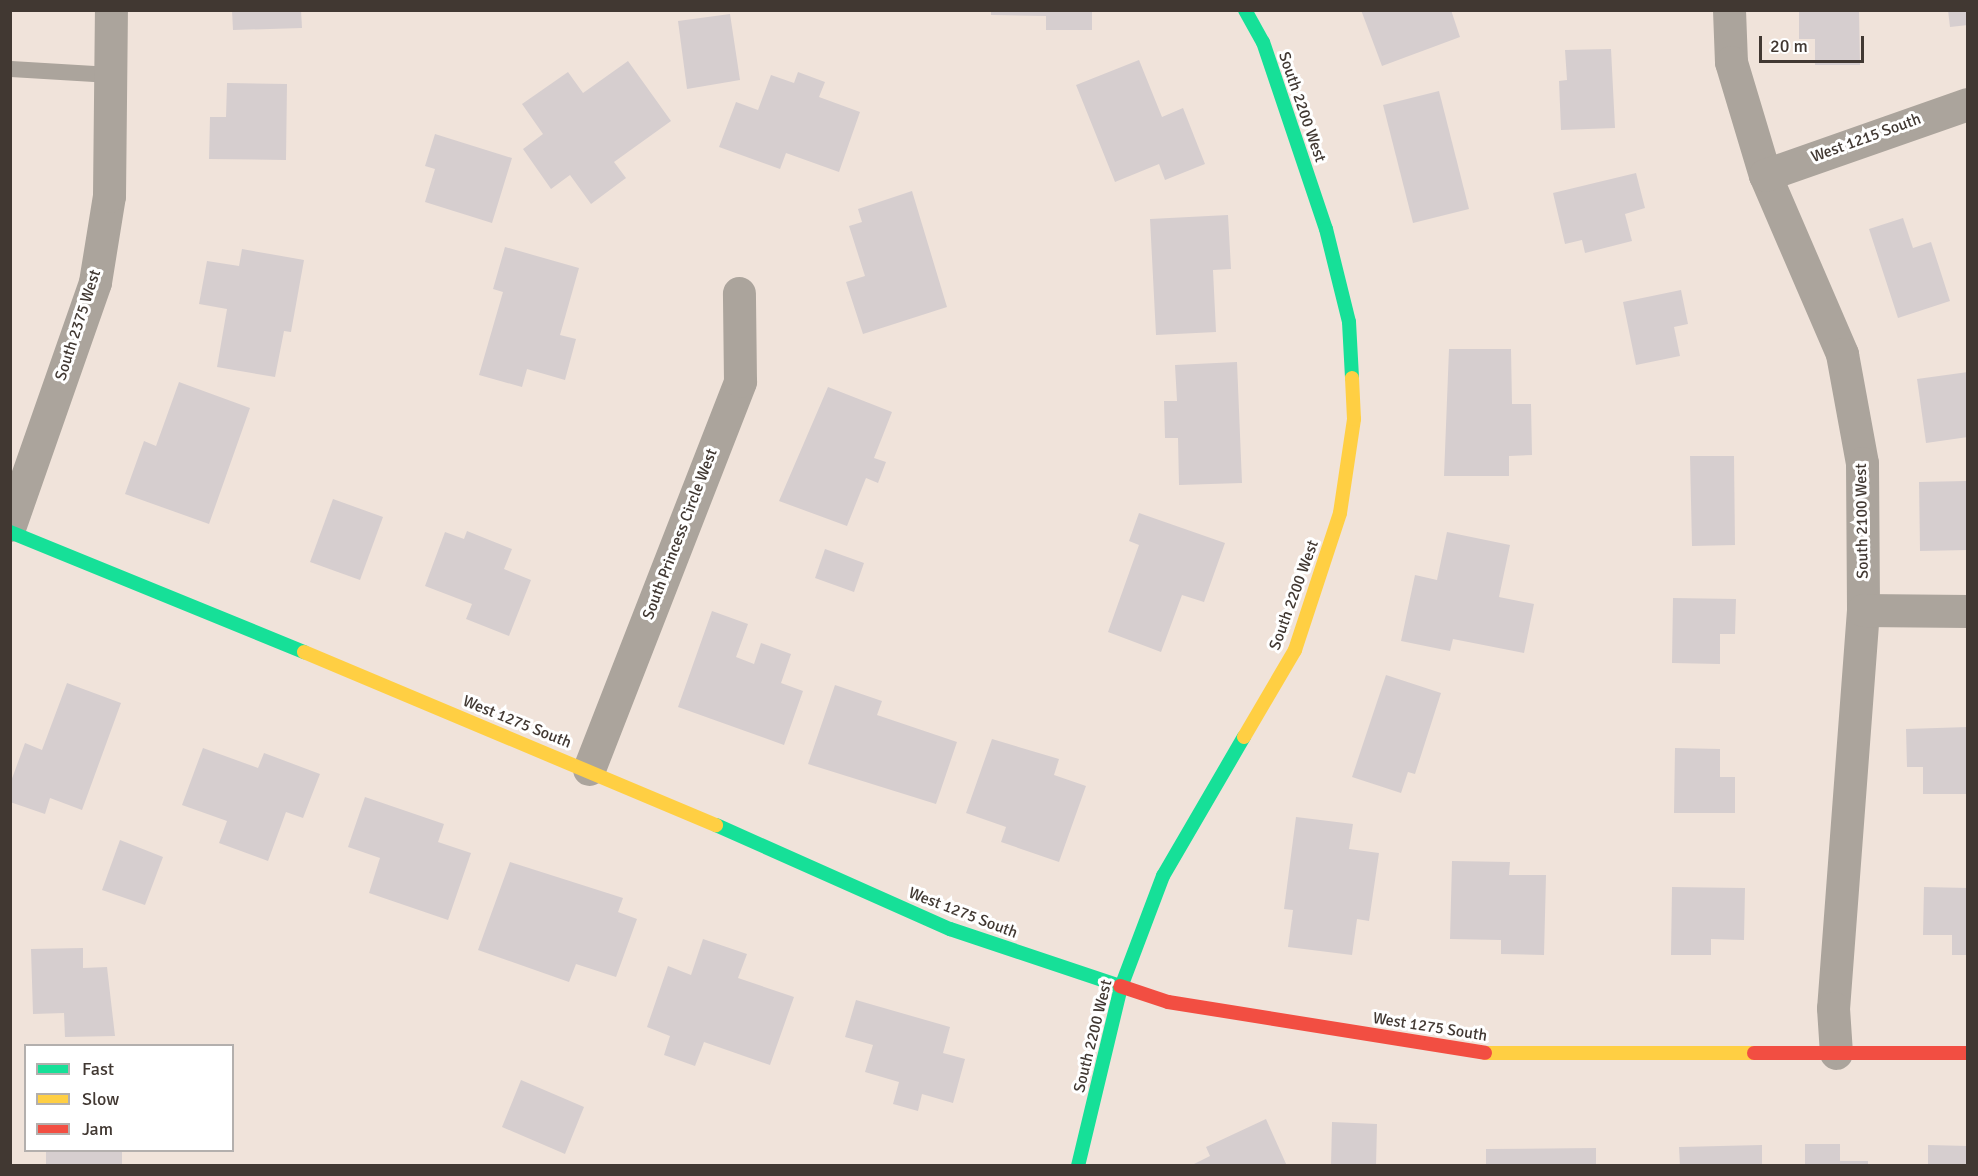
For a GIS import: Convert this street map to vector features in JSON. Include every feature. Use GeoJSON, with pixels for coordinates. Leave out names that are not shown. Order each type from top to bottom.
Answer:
{"type":"FeatureCollection","features":[{"type":"Feature","properties":{"kind":"street","name":"South 2375 West"},"geometry":{"type":"LineString","coordinates":[[10,525],[95,282],[109,196],[111,10]]}},
{"type":"Feature","properties":{"kind":"street","name":"South 2200 West"},"geometry":{"type":"LineString","coordinates":[[1078,1166],[1121,987],[1163,876],[1294,650],[1340,513],[1354,419],[1349,322],[1326,229],[1263,42],[1245,10]]}},
{"type":"Feature","properties":{"kind":"street","name":"South 2100 West"},"geometry":{"type":"LineString","coordinates":[[1729,10],[1731,63],[1765,175],[1842,354],[1862,463],[1863,610],[1833,1008],[1836,1053]]}},
{"type":"Feature","properties":{"kind":"street","name":"West 1215 South"},"geometry":{"type":"LineString","coordinates":[[1765,175],[1968,104]]}},
{"type":"Feature","properties":{"kind":"street","name":"South Princess Circle West"},"geometry":{"type":"LineString","coordinates":[[589,769],[740,381],[740,292]]}},
{"type":"Feature","properties":{"kind":"street","name":"West 1275 South"},"geometry":{"type":"LineString","coordinates":[[10,532],[589,769],[950,929],[1168,1002],[1492,1054],[1968,1053]]}},
{"type":"Feature","properties":{"kind":"street"},"geometry":{"type":"LineString","coordinates":[[1863,610],[1968,611]]}},
{"type":"Feature","properties":{"kind":"lane"},"geometry":{"type":"LineString","coordinates":[[11,69],[111,75]]}},
{"type":"Feature","properties":{"kind":"building"},"geometry":{"type":"Polygon","coordinates":[[[232,10],[301,10],[302,28],[233,30],[232,10]]]}},
{"type":"Feature","properties":{"kind":"building"},"geometry":{"type":"Polygon","coordinates":[[[991,10],[1092,10],[1092,30],[1046,30],[1046,16],[991,15],[991,10]]]}},
{"type":"Feature","properties":{"kind":"building"},"geometry":{"type":"Polygon","coordinates":[[[1361,10],[1451,10],[1460,37],[1382,66],[1361,10]]]}},
{"type":"Feature","properties":{"kind":"building"},"geometry":{"type":"Polygon","coordinates":[[[1799,10],[1859,10],[1860,65],[1815,65],[1815,39],[1799,39],[1799,10]]]}},
{"type":"Feature","properties":{"kind":"building"},"geometry":{"type":"Polygon","coordinates":[[[1948,10],[1968,10],[1968,25],[1950,27],[1948,10]]]}},
{"type":"Feature","properties":{"kind":"building"},"geometry":{"type":"Polygon","coordinates":[[[730,14],[740,80],[687,89],[678,21],[730,14]]]}},
{"type":"Feature","properties":{"kind":"building"},"geometry":{"type":"Polygon","coordinates":[[[1611,49],[1615,128],[1561,130],[1559,81],[1567,80],[1565,50],[1611,49]]]}},
{"type":"Feature","properties":{"kind":"building"},"geometry":{"type":"Polygon","coordinates":[[[1139,60],[1162,117],[1183,108],[1205,164],[1165,180],[1159,164],[1115,182],[1076,85],[1139,60]]]}},
{"type":"Feature","properties":{"kind":"building"},"geometry":{"type":"Polygon","coordinates":[[[628,61],[671,121],[614,162],[626,178],[591,204],[570,175],[551,189],[523,149],[543,134],[522,104],[568,72],[583,93],[628,61]]]}},
{"type":"Feature","properties":{"kind":"building"},"geometry":{"type":"Polygon","coordinates":[[[798,72],[825,82],[819,97],[860,112],[839,172],[786,153],[780,169],[719,147],[736,102],[758,110],[771,75],[794,83],[798,72]]]}},
{"type":"Feature","properties":{"kind":"building"},"geometry":{"type":"Polygon","coordinates":[[[227,83],[287,84],[286,160],[209,159],[210,117],[226,117],[227,83]]]}},
{"type":"Feature","properties":{"kind":"building"},"geometry":{"type":"Polygon","coordinates":[[[1439,91],[1469,209],[1413,223],[1383,105],[1439,91]]]}},
{"type":"Feature","properties":{"kind":"building"},"geometry":{"type":"Polygon","coordinates":[[[435,134],[512,158],[492,223],[425,202],[435,169],[425,166],[435,134]]]}},
{"type":"Feature","properties":{"kind":"building"},"geometry":{"type":"Polygon","coordinates":[[[1636,173],[1645,208],[1625,214],[1632,241],[1585,253],[1582,240],[1565,244],[1553,193],[1636,173]]]}},
{"type":"Feature","properties":{"kind":"building"},"geometry":{"type":"Polygon","coordinates":[[[912,191],[947,307],[863,334],[846,282],[865,276],[849,226],[862,222],[858,209],[912,191]]]}},
{"type":"Feature","properties":{"kind":"building"},"geometry":{"type":"Polygon","coordinates":[[[1228,215],[1231,269],[1213,270],[1216,332],[1156,335],[1150,219],[1228,215]]]}},
{"type":"Feature","properties":{"kind":"building"},"geometry":{"type":"Polygon","coordinates":[[[1903,218],[1913,248],[1931,242],[1950,301],[1898,318],[1869,229],[1903,218]]]}},
{"type":"Feature","properties":{"kind":"building"},"geometry":{"type":"Polygon","coordinates":[[[505,247],[579,268],[560,335],[576,339],[565,380],[527,369],[522,387],[479,375],[503,292],[493,289],[505,247]]]}},
{"type":"Feature","properties":{"kind":"building"},"geometry":{"type":"Polygon","coordinates":[[[242,249],[304,260],[291,332],[284,331],[275,377],[217,367],[227,309],[199,304],[207,261],[239,266],[242,249]]]}},
{"type":"Feature","properties":{"kind":"building"},"geometry":{"type":"Polygon","coordinates":[[[1681,290],[1688,324],[1674,327],[1680,356],[1636,365],[1623,302],[1681,290]]]}},
{"type":"Feature","properties":{"kind":"building"},"geometry":{"type":"Polygon","coordinates":[[[1449,349],[1511,349],[1512,404],[1531,404],[1532,455],[1509,456],[1509,476],[1444,476],[1449,349]]]}},
{"type":"Feature","properties":{"kind":"building"},"geometry":{"type":"Polygon","coordinates":[[[1237,362],[1242,483],[1179,485],[1178,438],[1165,438],[1164,401],[1177,401],[1175,365],[1237,362]]]}},
{"type":"Feature","properties":{"kind":"building"},"geometry":{"type":"Polygon","coordinates":[[[1968,372],[1968,437],[1926,443],[1917,379],[1968,372]]]}},
{"type":"Feature","properties":{"kind":"building"},"geometry":{"type":"Polygon","coordinates":[[[179,382],[250,408],[209,524],[125,494],[144,441],[156,446],[179,382]]]}},
{"type":"Feature","properties":{"kind":"building"},"geometry":{"type":"Polygon","coordinates":[[[828,387],[892,412],[874,458],[886,462],[878,483],[866,478],[847,526],[779,501],[828,387]]]}},
{"type":"Feature","properties":{"kind":"building"},"geometry":{"type":"Polygon","coordinates":[[[1690,456],[1734,456],[1735,545],[1692,546],[1690,456]]]}},
{"type":"Feature","properties":{"kind":"building"},"geometry":{"type":"Polygon","coordinates":[[[1966,481],[1967,550],[1920,551],[1919,482],[1966,481]]]}},
{"type":"Feature","properties":{"kind":"building"},"geometry":{"type":"Polygon","coordinates":[[[333,499],[383,517],[360,580],[310,562],[333,499]]]}},
{"type":"Feature","properties":{"kind":"building"},"geometry":{"type":"Polygon","coordinates":[[[1139,513],[1225,543],[1204,602],[1182,595],[1161,652],[1108,632],[1139,545],[1129,541],[1139,513]]]}},
{"type":"Feature","properties":{"kind":"building"},"geometry":{"type":"Polygon","coordinates":[[[467,531],[512,549],[504,569],[531,580],[509,636],[466,619],[472,604],[425,586],[445,532],[464,539],[467,531]]]}},
{"type":"Feature","properties":{"kind":"building"},"geometry":{"type":"Polygon","coordinates":[[[1447,532],[1510,545],[1499,597],[1534,604],[1524,653],[1453,639],[1450,651],[1401,641],[1415,575],[1437,580],[1447,532]]]}},
{"type":"Feature","properties":{"kind":"building"},"geometry":{"type":"Polygon","coordinates":[[[825,549],[864,563],[854,592],[815,578],[825,549]]]}},
{"type":"Feature","properties":{"kind":"building"},"geometry":{"type":"Polygon","coordinates":[[[1673,598],[1736,599],[1735,634],[1720,634],[1720,664],[1672,663],[1673,598]]]}},
{"type":"Feature","properties":{"kind":"building"},"geometry":{"type":"Polygon","coordinates":[[[712,611],[748,624],[736,657],[754,664],[761,643],[791,654],[781,683],[803,691],[784,745],[678,707],[712,611]]]}},
{"type":"Feature","properties":{"kind":"building"},"geometry":{"type":"Polygon","coordinates":[[[1386,675],[1441,693],[1415,774],[1408,772],[1401,793],[1352,777],[1386,675]]]}},
{"type":"Feature","properties":{"kind":"building"},"geometry":{"type":"Polygon","coordinates":[[[67,683],[121,703],[82,810],[50,798],[45,814],[10,802],[10,784],[25,743],[42,750],[67,683]]]}},
{"type":"Feature","properties":{"kind":"building"},"geometry":{"type":"Polygon","coordinates":[[[835,685],[882,701],[877,715],[957,742],[936,804],[808,764],[835,685]]]}},
{"type":"Feature","properties":{"kind":"building"},"geometry":{"type":"Polygon","coordinates":[[[1968,727],[1968,794],[1923,794],[1923,767],[1907,767],[1906,729],[1968,727]]]}},
{"type":"Feature","properties":{"kind":"building"},"geometry":{"type":"Polygon","coordinates":[[[992,739],[1059,759],[1054,775],[1086,786],[1059,862],[1001,842],[1006,827],[966,813],[992,739]]]}},
{"type":"Feature","properties":{"kind":"building"},"geometry":{"type":"Polygon","coordinates":[[[203,748],[258,768],[264,753],[320,774],[303,818],[286,812],[268,861],[219,843],[227,821],[182,805],[203,748]]]}},
{"type":"Feature","properties":{"kind":"building"},"geometry":{"type":"Polygon","coordinates":[[[1675,748],[1720,749],[1720,777],[1735,777],[1735,813],[1674,813],[1675,748]]]}},
{"type":"Feature","properties":{"kind":"building"},"geometry":{"type":"Polygon","coordinates":[[[365,797],[444,824],[438,842],[471,853],[448,920],[369,893],[380,858],[348,847],[365,797]]]}},
{"type":"Feature","properties":{"kind":"building"},"geometry":{"type":"Polygon","coordinates":[[[1296,817],[1353,824],[1349,849],[1379,853],[1369,921],[1357,919],[1352,955],[1288,947],[1293,910],[1284,909],[1296,817]]]}},
{"type":"Feature","properties":{"kind":"building"},"geometry":{"type":"Polygon","coordinates":[[[120,840],[163,857],[145,905],[102,890],[120,840]]]}},
{"type":"Feature","properties":{"kind":"building"},"geometry":{"type":"Polygon","coordinates":[[[1452,861],[1510,862],[1509,875],[1546,875],[1544,955],[1501,954],[1501,940],[1450,939],[1452,861]]]}},
{"type":"Feature","properties":{"kind":"building"},"geometry":{"type":"Polygon","coordinates":[[[510,862],[623,898],[618,912],[637,919],[616,977],[576,964],[569,982],[478,950],[510,862]]]}},
{"type":"Feature","properties":{"kind":"building"},"geometry":{"type":"Polygon","coordinates":[[[1672,887],[1745,888],[1744,940],[1711,939],[1711,955],[1671,955],[1672,887]]]}},
{"type":"Feature","properties":{"kind":"building"},"geometry":{"type":"Polygon","coordinates":[[[1924,887],[1968,888],[1968,955],[1952,955],[1952,935],[1923,935],[1924,887]]]}},
{"type":"Feature","properties":{"kind":"building"},"geometry":{"type":"Polygon","coordinates":[[[703,939],[747,954],[738,978],[794,997],[770,1065],[704,1042],[695,1066],[664,1055],[670,1036],[647,1027],[668,966],[691,975],[703,939]]]}},
{"type":"Feature","properties":{"kind":"building"},"geometry":{"type":"Polygon","coordinates":[[[83,948],[83,968],[107,967],[115,1036],[65,1037],[64,1013],[33,1014],[31,949],[83,948]]]}},
{"type":"Feature","properties":{"kind":"building"},"geometry":{"type":"Polygon","coordinates":[[[856,1000],[950,1027],[943,1053],[965,1059],[953,1103],[922,1094],[918,1111],[893,1104],[899,1082],[865,1072],[873,1045],[845,1037],[856,1000]]]}},
{"type":"Feature","properties":{"kind":"building"},"geometry":{"type":"Polygon","coordinates":[[[521,1080],[584,1107],[565,1154],[502,1127],[521,1080]]]}},
{"type":"Feature","properties":{"kind":"building"},"geometry":{"type":"Polygon","coordinates":[[[1266,1119],[1287,1166],[1190,1166],[1210,1156],[1206,1147],[1266,1119]]]}},
{"type":"Feature","properties":{"kind":"building"},"geometry":{"type":"Polygon","coordinates":[[[1332,1122],[1377,1124],[1376,1166],[1331,1166],[1332,1122]]]}},
{"type":"Feature","properties":{"kind":"building"},"geometry":{"type":"Polygon","coordinates":[[[1805,1144],[1840,1144],[1840,1161],[1868,1161],[1868,1166],[1805,1166],[1805,1144]]]}},
{"type":"Feature","properties":{"kind":"building"},"geometry":{"type":"Polygon","coordinates":[[[1762,1145],[1762,1166],[1680,1166],[1679,1147],[1762,1145]]]}},
{"type":"Feature","properties":{"kind":"building"},"geometry":{"type":"Polygon","coordinates":[[[1928,1145],[1968,1146],[1968,1166],[1928,1166],[1928,1145]]]}},
{"type":"Feature","properties":{"kind":"building"},"geometry":{"type":"Polygon","coordinates":[[[1596,1148],[1596,1166],[1486,1166],[1486,1149],[1596,1148]]]}},
{"type":"Feature","properties":{"kind":"building"},"geometry":{"type":"Polygon","coordinates":[[[46,1152],[122,1152],[122,1166],[46,1166],[46,1152]]]}},
{"type":"Feature","properties":{"kind":"traffic: fast"},"geometry":{"type":"LineString","coordinates":[[1245,10],[1263,42],[1326,229],[1349,322],[1352,378]]}},
{"type":"Feature","properties":{"kind":"traffic: fast"},"geometry":{"type":"LineString","coordinates":[[10,532],[304,652]]}},
{"type":"Feature","properties":{"kind":"traffic: fast"},"geometry":{"type":"LineString","coordinates":[[1078,1166],[1121,987],[1163,876],[1244,737]]}},
{"type":"Feature","properties":{"kind":"traffic: fast"},"geometry":{"type":"LineString","coordinates":[[716,825],[950,929],[1120,986]]}},
{"type":"Feature","properties":{"kind":"traffic: slow"},"geometry":{"type":"LineString","coordinates":[[1244,737],[1295,650],[1340,513],[1354,419],[1352,378]]}},
{"type":"Feature","properties":{"kind":"traffic: slow"},"geometry":{"type":"LineString","coordinates":[[304,652],[716,825]]}},
{"type":"Feature","properties":{"kind":"traffic: slow"},"geometry":{"type":"LineString","coordinates":[[1485,1053],[1754,1053]]}},
{"type":"Feature","properties":{"kind":"traffic: jam"},"geometry":{"type":"LineString","coordinates":[[1120,986],[1168,1002],[1485,1053]]}},
{"type":"Feature","properties":{"kind":"traffic: jam"},"geometry":{"type":"LineString","coordinates":[[1754,1053],[1968,1053]]}}]}
